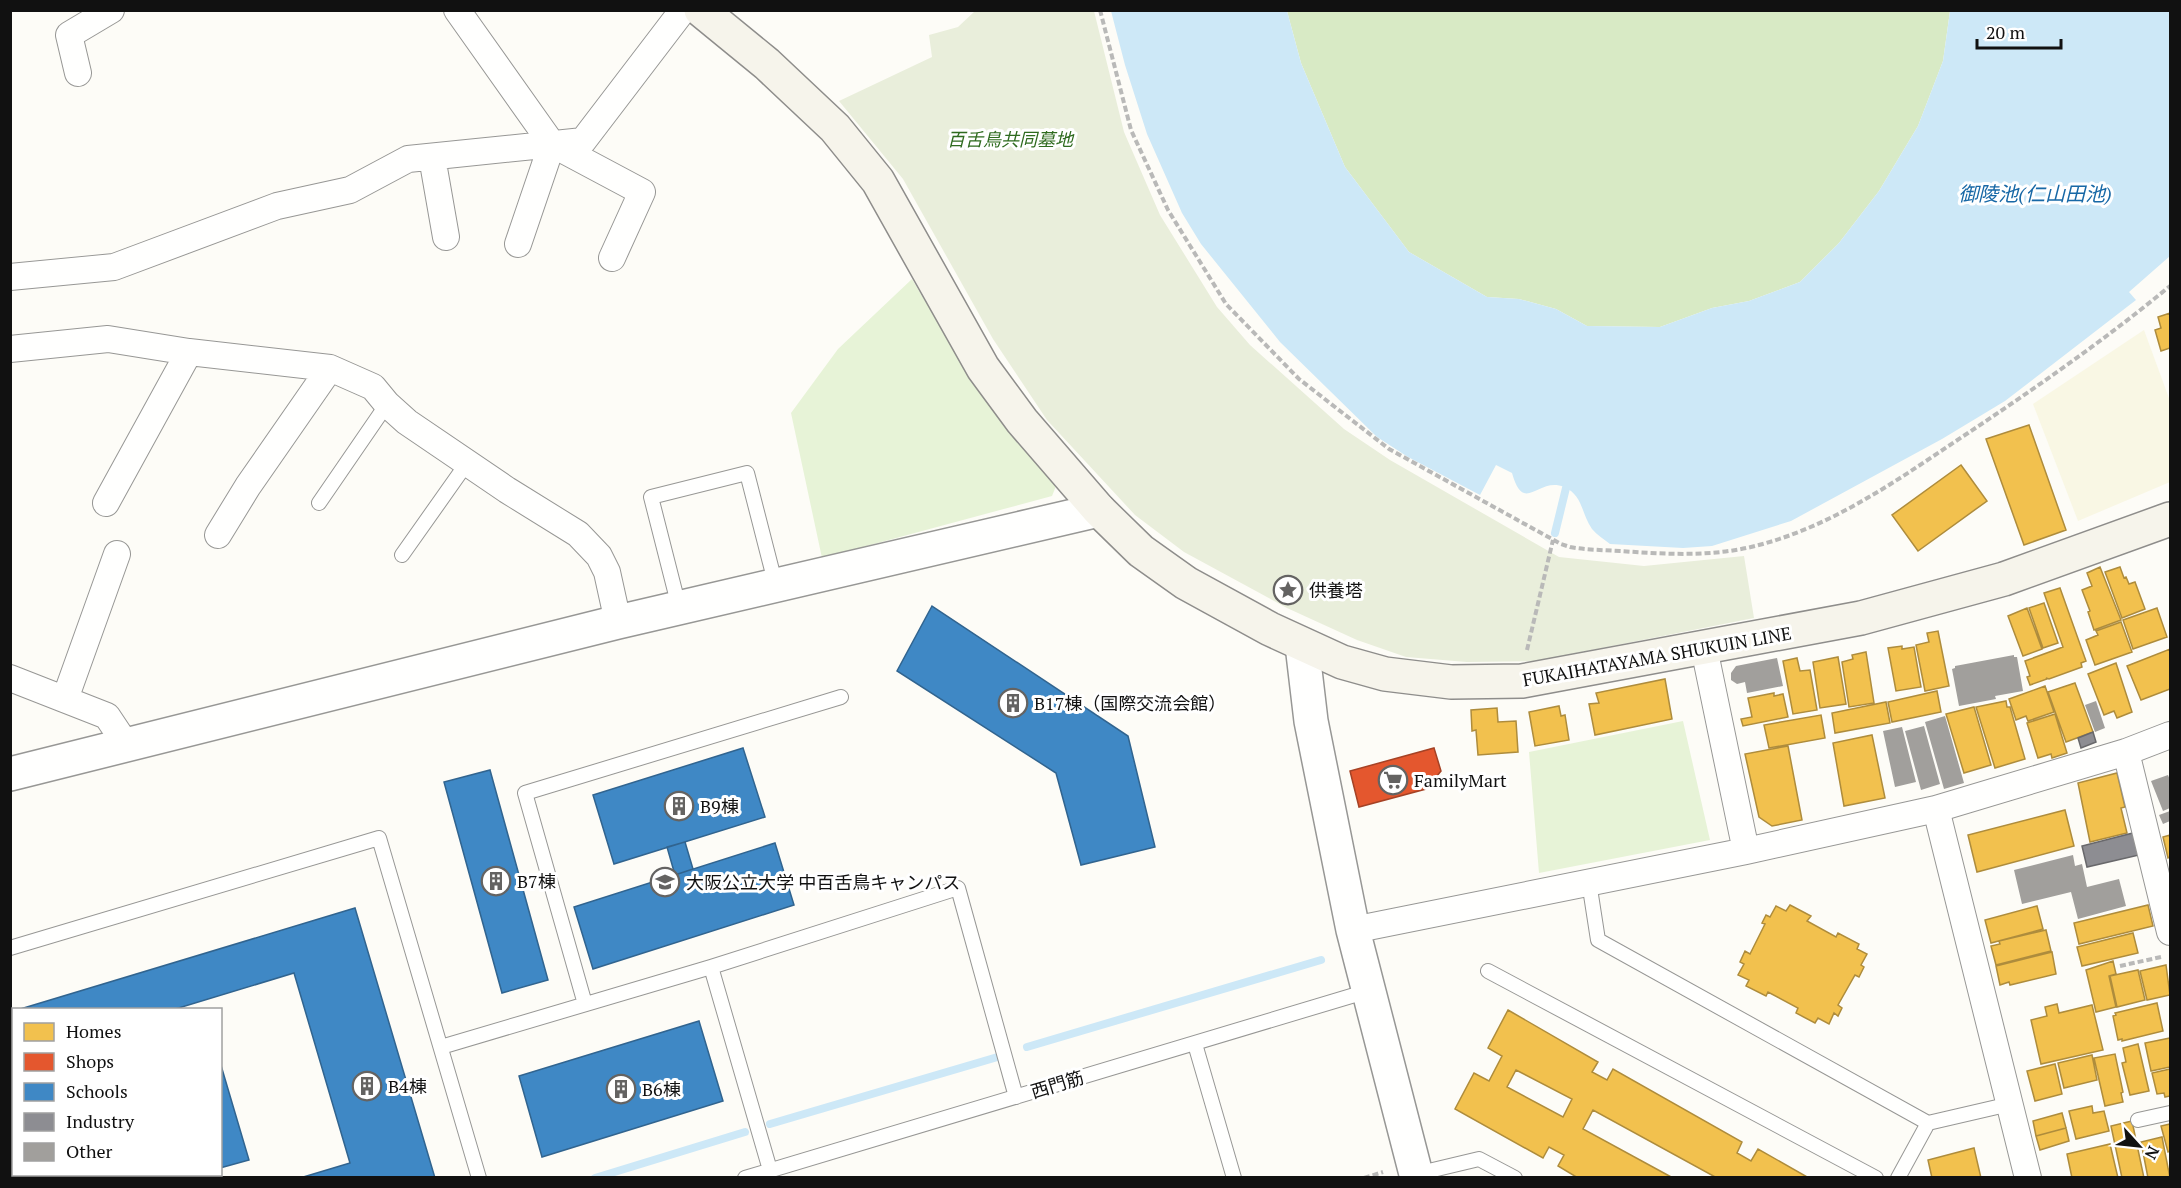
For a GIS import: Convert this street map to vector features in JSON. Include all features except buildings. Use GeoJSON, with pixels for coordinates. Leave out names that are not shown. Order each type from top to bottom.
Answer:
{"type":"FeatureCollection","features":[{"type":"Feature","properties":{"kind":"main road","name":"FUKAIHATAYAMA SHUKUIN LINE"},"geometry":{"type":"LineString","coordinates":[[701,10],[767,64],[835,128],[878,181],[983,368],[1022,421],[1099,510],[1141,551],[1186,583],[1302,645],[1342,662],[1385,674],[1451,682],[1522,681],[1872,615],[2004,579],[2170,519]]}},
{"type":"Feature","properties":{"kind":"street"},"geometry":{"type":"LineString","coordinates":[[78,73],[69,35],[111,10]]}},
{"type":"Feature","properties":{"kind":"street"},"geometry":{"type":"LineString","coordinates":[[457,10],[552,144],[642,192],[612,258]]}},
{"type":"Feature","properties":{"kind":"street"},"geometry":{"type":"LineString","coordinates":[[10,277],[114,267],[277,206],[350,190],[408,159],[583,141],[683,10]]}},
{"type":"Feature","properties":{"kind":"street"},"geometry":{"type":"LineString","coordinates":[[518,244],[552,144]]}},
{"type":"Feature","properties":{"kind":"street"},"geometry":{"type":"LineString","coordinates":[[432,157],[446,237]]}},
{"type":"Feature","properties":{"kind":"street"},"geometry":{"type":"LineString","coordinates":[[10,349],[108,339],[189,352],[330,369],[373,387],[387,404],[407,422],[578,534],[599,556],[607,572],[618,622]]}},
{"type":"Feature","properties":{"kind":"street"},"geometry":{"type":"LineString","coordinates":[[106,503],[189,352]]}},
{"type":"Feature","properties":{"kind":"street"},"geometry":{"type":"LineString","coordinates":[[218,535],[248,486],[330,369]]}},
{"type":"Feature","properties":{"kind":"street"},"geometry":{"type":"LineString","coordinates":[[10,774],[618,622],[1099,510]]}},
{"type":"Feature","properties":{"kind":"street"},"geometry":{"type":"LineString","coordinates":[[65,699],[117,555]]}},
{"type":"Feature","properties":{"kind":"street"},"geometry":{"type":"LineString","coordinates":[[1302,645],[1311,720],[1353,930],[1409,1173]]}},
{"type":"Feature","properties":{"kind":"street"},"geometry":{"type":"LineString","coordinates":[[1704,648],[1746,851]]}},
{"type":"Feature","properties":{"kind":"street"},"geometry":{"type":"LineString","coordinates":[[10,678],[108,716],[127,746]]}},
{"type":"Feature","properties":{"kind":"street"},"geometry":{"type":"LineString","coordinates":[[1353,930],[1746,851],[1936,809],[2126,752],[2170,735]]}},
{"type":"Feature","properties":{"kind":"street"},"geometry":{"type":"LineString","coordinates":[[2126,752],[2170,932]]}},
{"type":"Feature","properties":{"kind":"street"},"geometry":{"type":"LineString","coordinates":[[1936,809],[2028,1178]]}},
{"type":"Feature","properties":{"kind":"lane"},"geometry":{"type":"LineString","coordinates":[[319,502],[387,404]]}},
{"type":"Feature","properties":{"kind":"lane"},"geometry":{"type":"LineString","coordinates":[[402,555],[467,463]]}},
{"type":"Feature","properties":{"kind":"lane"},"geometry":{"type":"LineString","coordinates":[[679,609],[651,497],[747,473],[776,586]]}},
{"type":"Feature","properties":{"kind":"lane"},"geometry":{"type":"LineString","coordinates":[[585,1004],[525,793],[841,697]]}},
{"type":"Feature","properties":{"kind":"lane"},"geometry":{"type":"LineString","coordinates":[[10,948],[379,838],[479,1178]]}},
{"type":"Feature","properties":{"kind":"lane"},"geometry":{"type":"LineString","coordinates":[[1589,882],[1598,940],[1928,1124],[2010,1104]]}},
{"type":"Feature","properties":{"kind":"lane"},"geometry":{"type":"LineString","coordinates":[[441,1047],[711,967],[958,888],[1016,1097]]}},
{"type":"Feature","properties":{"kind":"lane"},"geometry":{"type":"LineString","coordinates":[[711,967],[770,1170]]}},
{"type":"Feature","properties":{"kind":"lane"},"geometry":{"type":"LineString","coordinates":[[1488,971],[1876,1178]]}},
{"type":"Feature","properties":{"kind":"lane","name":"西門筋"},"geometry":{"type":"LineString","coordinates":[[745,1178],[1368,991]]}},
{"type":"Feature","properties":{"kind":"lane"},"geometry":{"type":"LineString","coordinates":[[1195,1044],[1234,1178]]}},
{"type":"Feature","properties":{"kind":"lane"},"geometry":{"type":"LineString","coordinates":[[2138,1120],[2170,1113]]}},
{"type":"Feature","properties":{"kind":"lane"},"geometry":{"type":"LineString","coordinates":[[1898,1178],[1928,1124]]}},
{"type":"Feature","properties":{"kind":"lane"},"geometry":{"type":"LineString","coordinates":[[1409,1173],[1479,1159],[1515,1178]]}},
{"type":"Feature","properties":{"kind":"path"},"geometry":{"type":"LineString","coordinates":[[1100,10],[1131,130],[1167,210],[1226,303],[1299,379],[1382,444],[1405,460],[1553,540],[1575,548],[1696,554],[1727,552],[1814,526],[1881,490],[2022,397],[2143,309],[2170,286]]}},
{"type":"Feature","properties":{"kind":"path"},"geometry":{"type":"LineString","coordinates":[[1522,681],[1553,540]]}},
{"type":"Feature","properties":{"kind":"path"},"geometry":{"type":"LineString","coordinates":[[2120,966],[2170,955]]}},
{"type":"Feature","properties":{"kind":"path"},"geometry":{"type":"LineString","coordinates":[[1364,1178],[1409,1173]]}},
{"type":"Feature","properties":{"kind":"shaded area"},"geometry":{"type":"Polygon","coordinates":[[[2144,330],[2170,401],[2170,482],[2078,521],[2033,404],[2144,330]]]}},
{"type":"Feature","properties":{"kind":"green space","name":"百舌鳥共同墓地"},"geometry":{"type":"Polygon","coordinates":[[[975,11],[1094,11],[1124,132],[1160,215],[1217,307],[1250,345],[1344,429],[1390,460],[1559,557],[1644,566],[1744,556],[1754,618],[1536,661],[1467,662],[1406,657],[1357,640],[1287,608],[1184,552],[1135,515],[1047,420],[993,339],[903,179],[839,101],[932,57],[929,35],[958,27],[975,11]]]}},
{"type":"Feature","properties":{"kind":"green space"},"geometry":{"type":"Polygon","coordinates":[[[1287,11],[1950,11],[1943,61],[1918,126],[1879,191],[1839,243],[1800,282],[1749,301],[1712,308],[1660,327],[1587,326],[1556,309],[1519,299],[1487,297],[1409,252],[1345,167],[1301,63],[1287,11]]]}},
{"type":"Feature","properties":{"kind":"green space"},"geometry":{"type":"Polygon","coordinates":[[[912,279],[966,370],[995,413],[1056,486],[1052,496],[822,558],[791,413],[838,349],[912,279]]]}},
{"type":"Feature","properties":{"kind":"green space"},"geometry":{"type":"Polygon","coordinates":[[[1683,721],[1710,840],[1539,873],[1529,752],[1683,721]]]}},
{"type":"Feature","properties":{"kind":"water","name":"御陵池(仁山田池)"},"geometry":{"type":"Polygon","coordinates":[[[1111,11],[1287,11],[1301,63],[1345,167],[1409,252],[1487,297],[1519,299],[1556,309],[1587,326],[1660,327],[1712,308],[1749,301],[1800,282],[1839,243],[1879,191],[1918,126],[1943,61],[1950,11],[2170,11],[2170,256],[2129,292],[2136,300],[2005,401],[1942,439],[1791,521],[1712,546],[1683,548],[1610,544],[1592,529],[1575,495],[1564,487],[1555,485],[1533,492],[1522,492],[1512,473],[1496,465],[1480,495],[1408,457],[1377,437],[1280,342],[1201,244],[1182,213],[1147,134],[1111,11]]]}},
{"type":"Feature","properties":{"kind":"waterway"},"geometry":{"type":"LineString","coordinates":[[1555,533],[1566,488]]}},
{"type":"Feature","properties":{"kind":"waterway"},"geometry":{"type":"LineString","coordinates":[[1027,1047],[1321,960]]}},
{"type":"Feature","properties":{"kind":"waterway"},"geometry":{"type":"LineString","coordinates":[[770,1124],[1001,1056]]}},
{"type":"Feature","properties":{"kind":"waterway"},"geometry":{"type":"LineString","coordinates":[[595,1178],[745,1132]]}},
{"type":"Feature","properties":{"kind":"place","name":"供養塔"},"geometry":{"type":"Point","coordinates":[1288,590]}},
{"type":"Feature","properties":{"kind":"place","name":"B17棟（国際交流会館）"},"geometry":{"type":"Point","coordinates":[1013,703]}},
{"type":"Feature","properties":{"kind":"place","name":"FamilyMart"},"geometry":{"type":"Point","coordinates":[1393,780]}},
{"type":"Feature","properties":{"kind":"place","name":"B9棟"},"geometry":{"type":"Point","coordinates":[679,806]}},
{"type":"Feature","properties":{"kind":"place","name":"B7棟"},"geometry":{"type":"Point","coordinates":[496,881]}},
{"type":"Feature","properties":{"kind":"place","name":"大阪公立大学 中百舌鳥キャンパス"},"geometry":{"type":"Point","coordinates":[665,882]}},
{"type":"Feature","properties":{"kind":"place","name":"B4棟"},"geometry":{"type":"Point","coordinates":[367,1086]}},
{"type":"Feature","properties":{"kind":"place","name":"B6棟"},"geometry":{"type":"Point","coordinates":[621,1089]}}]}
